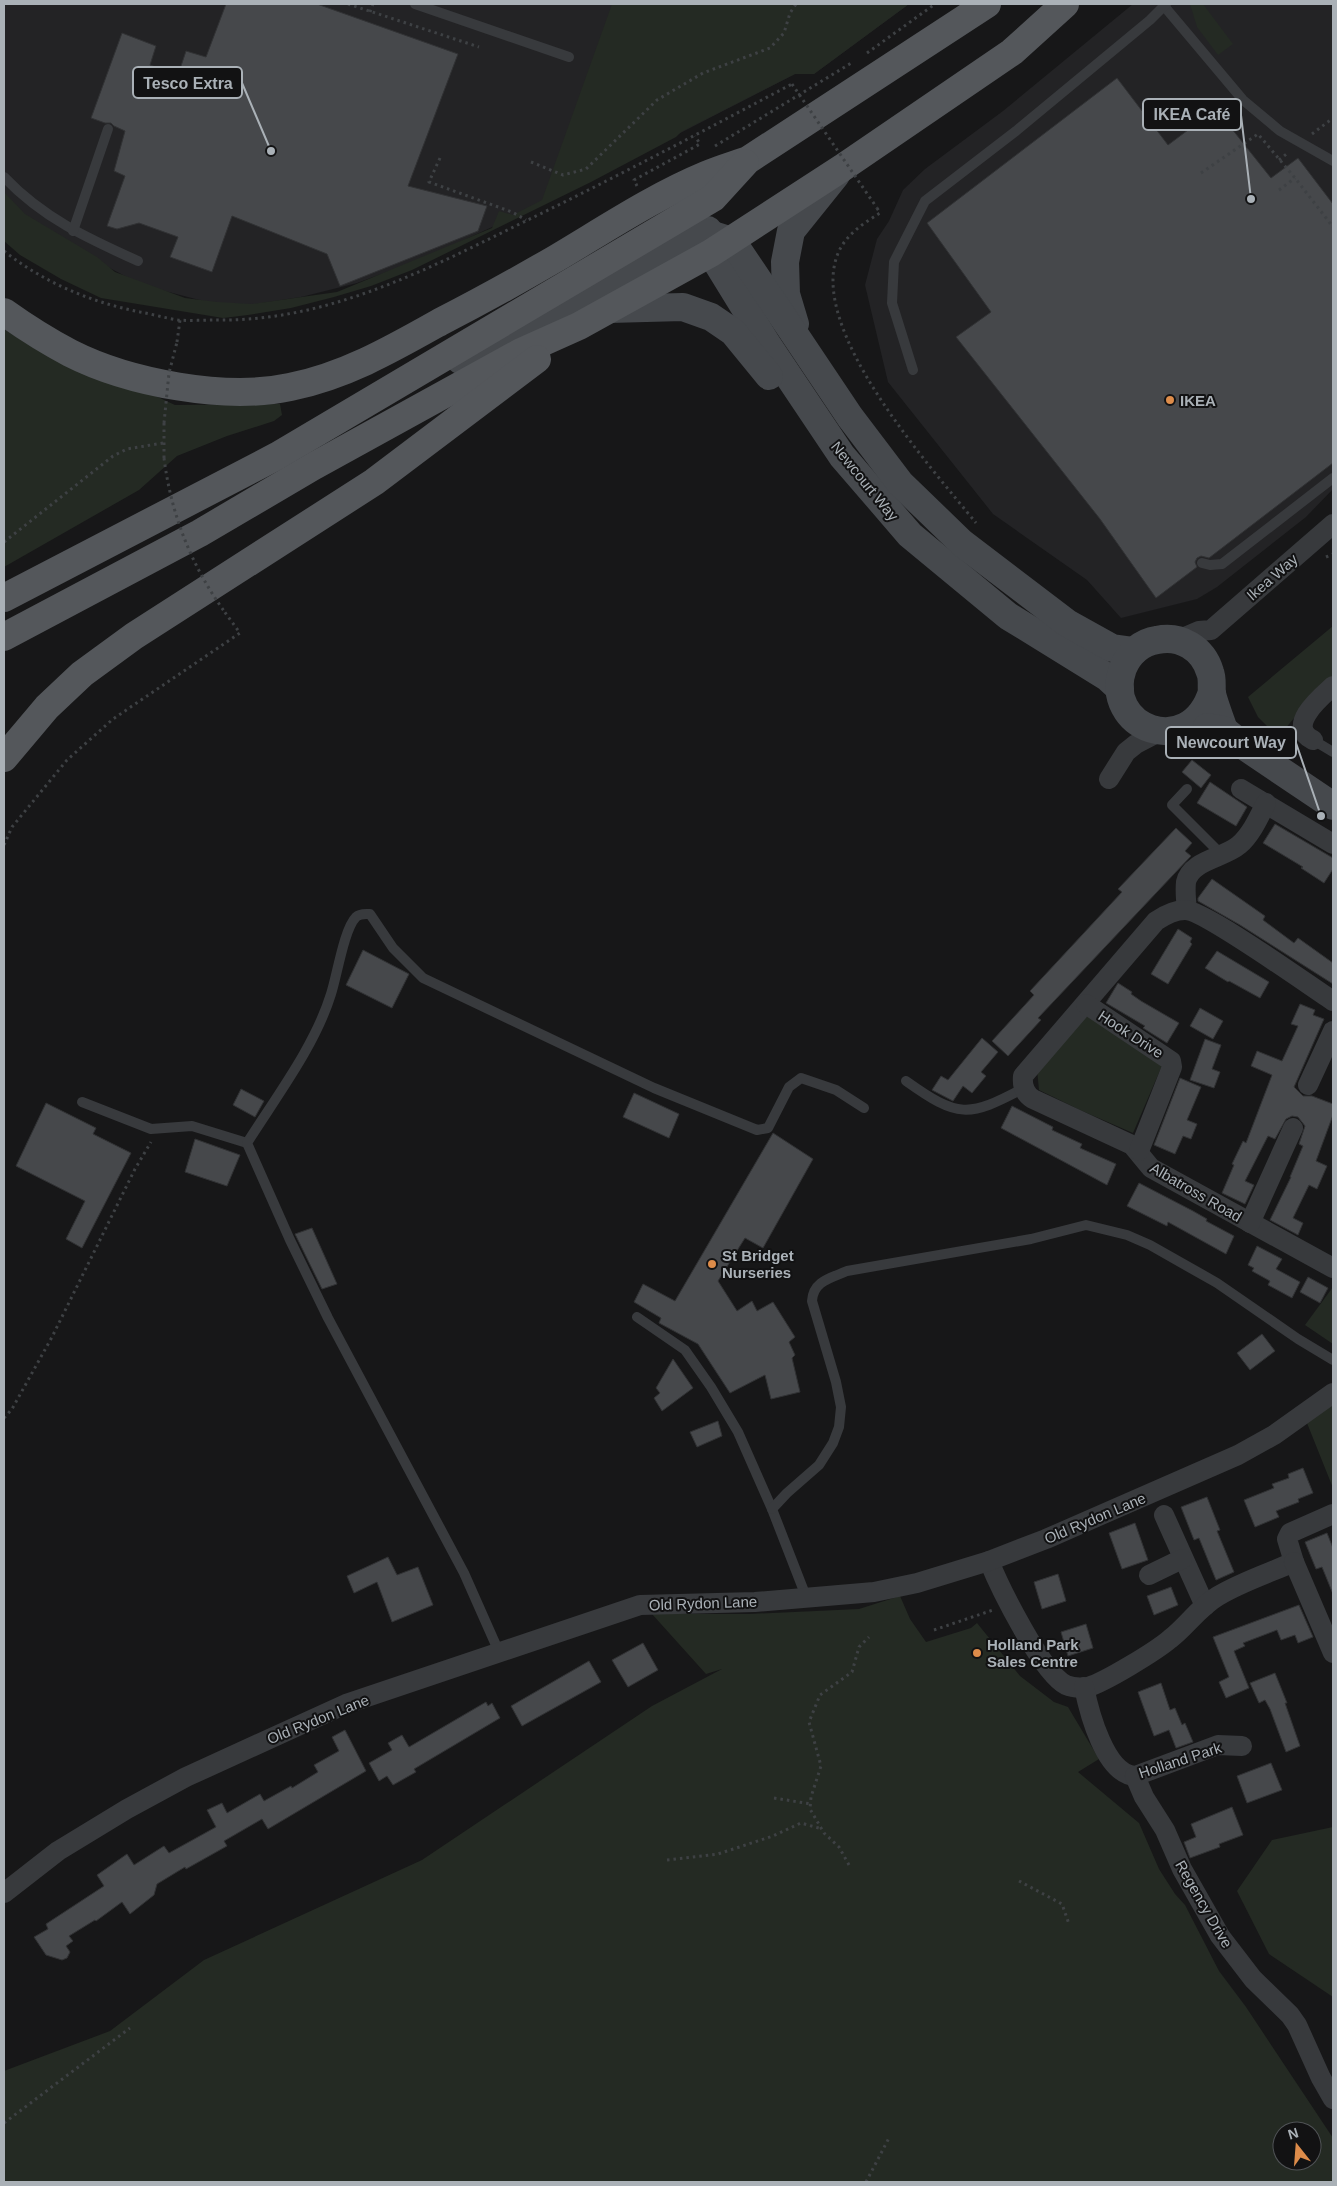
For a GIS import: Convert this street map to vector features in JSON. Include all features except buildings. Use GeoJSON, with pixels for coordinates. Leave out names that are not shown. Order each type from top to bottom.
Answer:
{"type":"FeatureCollection","features":[{"type":"Feature","properties":{"kind":"main road"},"geometry":{"type":"LineString","coordinates":[[4,598],[277,456],[713,198],[748,160],[962,15],[987,4]]}},
{"type":"Feature","properties":{"kind":"main road"},"geometry":{"type":"LineString","coordinates":[[4,637],[200,532],[520,352],[580,326],[610,309],[717,242],[842,168],[1012,52],[1046,13],[1065,4]]}},
{"type":"Feature","properties":{"kind":"main road"},"geometry":{"type":"LineString","coordinates":[[4,312],[35,333],[72,354],[120,372],[149,380],[190,390],[236,392],[289,388],[336,374],[369,361],[518,280],[660,197],[705,175],[748,160]]}},
{"type":"Feature","properties":{"kind":"main road"},"geometry":{"type":"LineString","coordinates":[[4,758],[46,707],[82,674],[134,636],[374,482],[580,326]]}},
{"type":"Feature","properties":{"kind":"street"},"geometry":{"type":"LineString","coordinates":[[800,343],[786,294],[785,262],[792,231],[842,168]]}},
{"type":"Feature","properties":{"kind":"street"},"geometry":{"type":"LineString","coordinates":[[355,409],[540,322],[685,241],[717,242],[713,198]]}},
{"type":"Feature","properties":{"kind":"street","name":"Newcourt Way"},"geometry":{"type":"LineString","coordinates":[[717,242],[800,343],[850,416],[900,482],[962,543],[1067,623],[1112,648],[1134,651]]}},
{"type":"Feature","properties":{"kind":"street","name":"Newcourt Way"},"geometry":{"type":"LineString","coordinates":[[717,242],[766,344],[842,456],[910,535],[962,580],[1008,616],[1107,677],[1120,689]]}},
{"type":"Feature","properties":{"kind":"street"},"geometry":{"type":"LineString","coordinates":[[610,309],[682,307],[711,317],[733,332],[791,404],[842,456]]}},
{"type":"Feature","properties":{"kind":"street","name":"Ikea Way"},"geometry":{"type":"LineString","coordinates":[[1178,640],[1198,631],[1211,630],[1333,524]]}},
{"type":"Feature","properties":{"kind":"street"},"geometry":{"type":"LineString","coordinates":[[1207,663],[1213,649],[1211,630]]}},
{"type":"Feature","properties":{"kind":"street"},"geometry":{"type":"LineString","coordinates":[[1212,692],[1204,710],[1190,724],[1176,730],[1161,731],[1145,726],[1132,716],[1122,699],[1120,676],[1125,662],[1134,651],[1144,644],[1155,640],[1178,640],[1195,649],[1207,663],[1212,682],[1212,692],[1224,730]]}},
{"type":"Feature","properties":{"kind":"street"},"geometry":{"type":"LineString","coordinates":[[1313,740],[1307,736],[1304,730],[1306,714],[1333,686]]}},
{"type":"Feature","properties":{"kind":"street"},"geometry":{"type":"LineString","coordinates":[[1126,752],[1132,716]]}},
{"type":"Feature","properties":{"kind":"street"},"geometry":{"type":"LineString","coordinates":[[1190,724],[1224,730],[1244,746],[1333,806]]}},
{"type":"Feature","properties":{"kind":"street"},"geometry":{"type":"LineString","coordinates":[[1109,779],[1126,752],[1136,744],[1161,731]]}},
{"type":"Feature","properties":{"kind":"street"},"geometry":{"type":"LineString","coordinates":[[1241,788],[1333,844]]}},
{"type":"Feature","properties":{"kind":"street"},"geometry":{"type":"LineString","coordinates":[[1266,803],[1246,839],[1229,853],[1198,866],[1189,875],[1186,886],[1187,910],[1219,927],[1333,1001]]}},
{"type":"Feature","properties":{"kind":"street","name":"Hook Drive"},"geometry":{"type":"LineString","coordinates":[[1024,1082],[1156,920],[1166,914],[1187,910]]}},
{"type":"Feature","properties":{"kind":"street","name":"Hook Drive"},"geometry":{"type":"LineString","coordinates":[[1086,1004],[1171,1060],[1172,1067],[1139,1151]]}},
{"type":"Feature","properties":{"kind":"street"},"geometry":{"type":"LineString","coordinates":[[1308,1085],[1333,1030]]}},
{"type":"Feature","properties":{"kind":"street","name":"Albatross Road"},"geometry":{"type":"LineString","coordinates":[[1024,1082],[1028,1096],[1033,1100],[1132,1145],[1139,1151],[1151,1168],[1333,1268]]}},
{"type":"Feature","properties":{"kind":"street"},"geometry":{"type":"LineString","coordinates":[[1250,1223],[1293,1128]]}},
{"type":"Feature","properties":{"kind":"street","name":"Old Rydon Lane"},"geometry":{"type":"LineString","coordinates":[[4,1893],[58,1851],[127,1809],[186,1777],[346,1704],[640,1605],[807,1599],[874,1592],[917,1584],[989,1561],[1046,1539],[1238,1455],[1274,1435],[1333,1393]]}},
{"type":"Feature","properties":{"kind":"street"},"geometry":{"type":"LineString","coordinates":[[1333,1514],[1290,1533],[1287,1539],[1294,1562],[1333,1653]]}},
{"type":"Feature","properties":{"kind":"street"},"geometry":{"type":"LineString","coordinates":[[1164,1515],[1182,1559],[1205,1606]]}},
{"type":"Feature","properties":{"kind":"street"},"geometry":{"type":"LineString","coordinates":[[1148,1575],[1182,1559]]}},
{"type":"Feature","properties":{"kind":"street"},"geometry":{"type":"LineString","coordinates":[[989,1561],[1008,1602],[1044,1664],[1057,1680],[1072,1687],[1084,1687],[1103,1680],[1170,1639],[1218,1596],[1294,1562]]}},
{"type":"Feature","properties":{"kind":"street","name":"Holland Park"},"geometry":{"type":"LineString","coordinates":[[1084,1687],[1094,1721],[1110,1759],[1128,1775],[1135,1776],[1218,1745],[1242,1746]]}},
{"type":"Feature","properties":{"kind":"street","name":"Regency Drive"},"geometry":{"type":"LineString","coordinates":[[1135,1776],[1144,1797],[1165,1830],[1182,1869],[1220,1936],[1253,1979],[1290,2014],[1333,2099]]}},
{"type":"Feature","properties":{"kind":"lane"},"geometry":{"type":"LineString","coordinates":[[415,4],[569,57]]}},
{"type":"Feature","properties":{"kind":"lane"},"geometry":{"type":"LineString","coordinates":[[913,370],[892,303],[894,262],[925,201],[1016,131],[1150,20],[1165,5],[1243,100],[1280,131],[1333,160]]}},
{"type":"Feature","properties":{"kind":"lane"},"geometry":{"type":"LineString","coordinates":[[73,231],[108,129]]}},
{"type":"Feature","properties":{"kind":"lane"},"geometry":{"type":"LineString","coordinates":[[4,177],[16,190],[50,217],[73,231],[138,261]]}},
{"type":"Feature","properties":{"kind":"lane"},"geometry":{"type":"LineString","coordinates":[[1202,563],[1210,565],[1222,564],[1333,478]]}},
{"type":"Feature","properties":{"kind":"lane"},"geometry":{"type":"LineString","coordinates":[[1313,740],[1333,752]]}},
{"type":"Feature","properties":{"kind":"lane"},"geometry":{"type":"LineString","coordinates":[[1187,789],[1172,805],[1222,855]]}},
{"type":"Feature","properties":{"kind":"lane"},"geometry":{"type":"LineString","coordinates":[[247,1144],[316,1031],[331,995],[345,941],[356,917],[363,913],[370,914],[393,948],[422,978],[654,1088],[758,1130],[768,1128],[789,1087],[801,1078],[836,1090],[864,1108]]}},
{"type":"Feature","properties":{"kind":"lane"},"geometry":{"type":"LineString","coordinates":[[906,1081],[934,1100],[960,1110],[980,1110],[1024,1082]]}},
{"type":"Feature","properties":{"kind":"lane"},"geometry":{"type":"LineString","coordinates":[[82,1102],[151,1129],[192,1126],[247,1144],[290,1240],[328,1318],[464,1572],[499,1652]]}},
{"type":"Feature","properties":{"kind":"lane"},"geometry":{"type":"LineString","coordinates":[[772,1509],[819,1465],[834,1443],[839,1427],[841,1408],[838,1391],[812,1302],[812,1294],[820,1282],[847,1271],[1031,1238],[1086,1226],[1128,1235],[1150,1245],[1217,1282],[1298,1339],[1333,1360]]}},
{"type":"Feature","properties":{"kind":"lane"},"geometry":{"type":"LineString","coordinates":[[637,1317],[685,1350],[738,1432],[772,1509],[807,1599]]}},
{"type":"Feature","properties":{"kind":"path"},"geometry":{"type":"LineString","coordinates":[[348,4],[479,47]]}},
{"type":"Feature","properties":{"kind":"path"},"geometry":{"type":"LineString","coordinates":[[370,12],[373,4]]}},
{"type":"Feature","properties":{"kind":"path"},"geometry":{"type":"LineString","coordinates":[[531,162],[563,175],[586,169],[656,100],[703,72],[770,48],[784,33],[790,13],[796,4]]}},
{"type":"Feature","properties":{"kind":"path"},"geometry":{"type":"LineString","coordinates":[[714,147],[862,57],[935,4]]}},
{"type":"Feature","properties":{"kind":"path"},"geometry":{"type":"LineString","coordinates":[[4,251],[24,267],[65,289],[120,308],[180,320],[244,321],[276,317],[368,294],[414,275],[694,136],[792,84],[880,212],[845,240],[834,265],[832,287],[843,332],[863,372],[897,422],[978,526]]}},
{"type":"Feature","properties":{"kind":"path"},"geometry":{"type":"LineString","coordinates":[[1200,173],[1258,134],[1296,178],[1333,227]]}},
{"type":"Feature","properties":{"kind":"path"},"geometry":{"type":"LineString","coordinates":[[634,180],[700,144],[694,136]]}},
{"type":"Feature","properties":{"kind":"path"},"geometry":{"type":"LineString","coordinates":[[440,158],[429,182],[512,212],[527,220]]}},
{"type":"Feature","properties":{"kind":"path"},"geometry":{"type":"LineString","coordinates":[[1279,190],[1296,178]]}},
{"type":"Feature","properties":{"kind":"path"},"geometry":{"type":"LineString","coordinates":[[4,845],[12,828],[68,760],[113,719],[240,634],[213,596],[189,552],[174,513],[163,444],[169,373],[177,342],[180,320]]}},
{"type":"Feature","properties":{"kind":"path"},"geometry":{"type":"LineString","coordinates":[[4,542],[113,456],[127,449],[163,444]]}},
{"type":"Feature","properties":{"kind":"path"},"geometry":{"type":"LineString","coordinates":[[4,1418],[12,1409],[52,1338],[135,1168],[151,1142],[165,1128]]}},
{"type":"Feature","properties":{"kind":"path"},"geometry":{"type":"LineString","coordinates":[[934,1630],[983,1615],[1008,1602]]}},
{"type":"Feature","properties":{"kind":"path"},"geometry":{"type":"LineString","coordinates":[[849,1864],[839,1847],[822,1829],[810,1809],[821,1766],[809,1722],[820,1695],[852,1672],[860,1647],[869,1637]]}},
{"type":"Feature","properties":{"kind":"path"},"geometry":{"type":"LineString","coordinates":[[774,1798],[811,1804]]}},
{"type":"Feature","properties":{"kind":"path"},"geometry":{"type":"LineString","coordinates":[[667,1860],[718,1854],[773,1836],[800,1823],[822,1829]]}},
{"type":"Feature","properties":{"kind":"path"},"geometry":{"type":"LineString","coordinates":[[1019,1881],[1062,1904],[1069,1924]]}},
{"type":"Feature","properties":{"kind":"path"},"geometry":{"type":"LineString","coordinates":[[4,2123],[130,2028]]}},
{"type":"Feature","properties":{"kind":"path"},"geometry":{"type":"LineString","coordinates":[[866,2182],[890,2136]]}},
{"type":"Feature","properties":{"kind":"shaded area"},"geometry":{"type":"Polygon","coordinates":[[[4,4],[909,4],[814,74],[795,74],[540,205],[425,258],[357,283],[301,297],[230,308],[142,285],[68,246],[4,201],[4,4]]]}},
{"type":"Feature","properties":{"kind":"shaded area"},"geometry":{"type":"Polygon","coordinates":[[[612,4],[909,4],[814,74],[795,74],[681,132],[676,137],[591,182],[412,270],[371,286],[334,297],[291,308],[223,318],[101,298],[61,279],[20,255],[4,241],[4,192],[25,214],[97,257],[115,272],[185,298],[252,304],[337,292],[492,228],[499,211],[513,215],[542,200],[612,4]]]}},
{"type":"Feature","properties":{"kind":"shaded area"},"geometry":{"type":"Polygon","coordinates":[[[1133,4],[1333,4],[1333,489],[1306,517],[1217,587],[1197,599],[1121,618],[1087,580],[993,514],[888,382],[865,285],[877,239],[889,221],[903,190],[925,169],[1003,111],[1133,4]]]}},
{"type":"Feature","properties":{"kind":"shaded area"},"geometry":{"type":"Polygon","coordinates":[[[1190,4],[1203,4],[1233,44],[1218,55],[1197,27],[1190,4]]]}},
{"type":"Feature","properties":{"kind":"shaded area"},"geometry":{"type":"Polygon","coordinates":[[[4,329],[37,350],[136,387],[175,405],[280,404],[282,415],[274,421],[227,436],[177,456],[139,490],[4,567],[4,329]]]}},
{"type":"Feature","properties":{"kind":"shaded area"},"geometry":{"type":"Polygon","coordinates":[[[1333,626],[1333,677],[1278,737],[1258,717],[1248,697],[1333,626]]]}},
{"type":"Feature","properties":{"kind":"shaded area"},"geometry":{"type":"Polygon","coordinates":[[[1089,1012],[1164,1061],[1133,1133],[1039,1090],[1037,1069],[1089,1012]]]}},
{"type":"Feature","properties":{"kind":"shaded area"},"geometry":{"type":"Polygon","coordinates":[[[1333,1287],[1333,1344],[1305,1325],[1333,1287]]]}},
{"type":"Feature","properties":{"kind":"shaded area"},"geometry":{"type":"Polygon","coordinates":[[[1333,1402],[1333,1488],[1307,1423],[1333,1402]]]}},
{"type":"Feature","properties":{"kind":"shaded area"},"geometry":{"type":"Polygon","coordinates":[[[900,1596],[910,1619],[926,1642],[971,1628],[977,1623],[1020,1676],[1054,1702],[1068,1707],[1099,1759],[1078,1772],[1139,1823],[1159,1869],[1175,1894],[1185,1905],[1219,1971],[1246,2007],[1322,2121],[1272,2121],[1272,2171],[1322,2171],[1322,2121],[1333,2138],[1333,2182],[4,2182],[4,2071],[110,2031],[204,1960],[422,1860],[652,1706],[722,1669],[706,1674],[652,1614],[749,1614],[859,1609],[900,1596]]]}},
{"type":"Feature","properties":{"kind":"shaded area"},"geometry":{"type":"Polygon","coordinates":[[[1333,1827],[1333,1997],[1269,1954],[1237,1891],[1272,1840],[1333,1827]]]}},
{"type":"Feature","properties":{"kind":"place","name":"Tesco Extra"},"geometry":{"type":"Point","coordinates":[271,151]}},
{"type":"Feature","properties":{"kind":"place","name":"IKEA Café"},"geometry":{"type":"Point","coordinates":[1251,199]}},
{"type":"Feature","properties":{"kind":"place","name":"IKEA"},"geometry":{"type":"Point","coordinates":[1170,400]}},
{"type":"Feature","properties":{"kind":"place","name":"Newcourt Way"},"geometry":{"type":"Point","coordinates":[1321,816]}},
{"type":"Feature","properties":{"kind":"place","name":"St Bridget Nurseries"},"geometry":{"type":"Point","coordinates":[712,1264]}},
{"type":"Feature","properties":{"kind":"place","name":"Holland Park Sales Centre"},"geometry":{"type":"Point","coordinates":[977,1653]}}]}
